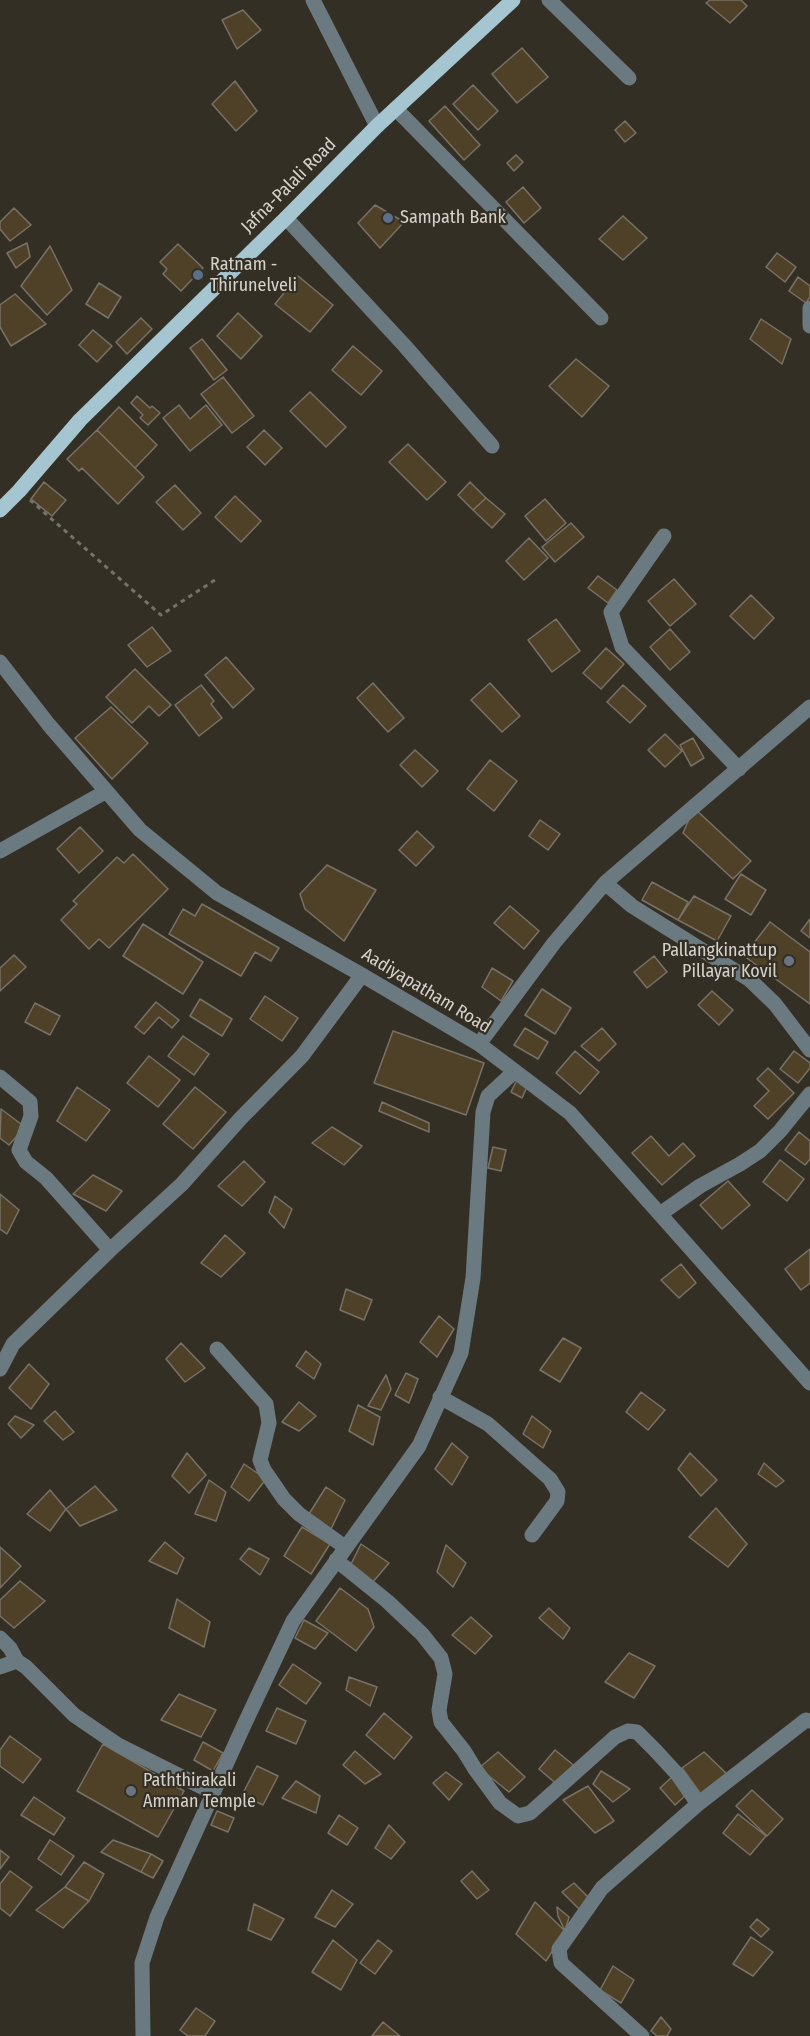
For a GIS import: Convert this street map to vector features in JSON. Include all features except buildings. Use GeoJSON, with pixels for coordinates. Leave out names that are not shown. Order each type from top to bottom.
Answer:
{"type":"FeatureCollection","features":[{"type":"Feature","properties":{"kind":"main road","name":"Jafna-Palali Road"},"geometry":{"type":"LineString","coordinates":[[0,510],[80,420],[377,126],[513,0]]}},
{"type":"Feature","properties":{"kind":"street"},"geometry":{"type":"LineString","coordinates":[[313,0],[377,126]]}},
{"type":"Feature","properties":{"kind":"street"},"geometry":{"type":"LineString","coordinates":[[549,0],[628,78]]}},
{"type":"Feature","properties":{"kind":"street"},"geometry":{"type":"LineString","coordinates":[[396,109],[601,318]]}},
{"type":"Feature","properties":{"kind":"street"},"geometry":{"type":"LineString","coordinates":[[286,218],[404,345],[492,446]]}},
{"type":"Feature","properties":{"kind":"street"},"geometry":{"type":"LineString","coordinates":[[664,536],[612,612],[622,647],[739,769]]}},
{"type":"Feature","properties":{"kind":"street","name":"Aadiyapatham Road"},"geometry":{"type":"LineString","coordinates":[[0,662],[105,792],[140,830],[217,893],[479,1044],[570,1113],[810,1383]]}},
{"type":"Feature","properties":{"kind":"street"},"geometry":{"type":"LineString","coordinates":[[479,1044],[554,943],[605,883],[810,707]]}},
{"type":"Feature","properties":{"kind":"street"},"geometry":{"type":"LineString","coordinates":[[0,851],[105,792]]}},
{"type":"Feature","properties":{"kind":"street"},"geometry":{"type":"LineString","coordinates":[[605,883],[632,906],[750,980],[775,1004],[810,1050]]}},
{"type":"Feature","properties":{"kind":"street"},"geometry":{"type":"LineString","coordinates":[[0,1369],[13,1344],[182,1184],[241,1118],[302,1056],[362,975]]}},
{"type":"Feature","properties":{"kind":"street"},"geometry":{"type":"LineString","coordinates":[[143,2036],[142,1963],[157,1917],[293,1621],[419,1446],[461,1353],[473,1278],[483,1112],[488,1096],[514,1071]]}},
{"type":"Feature","properties":{"kind":"street"},"geometry":{"type":"LineString","coordinates":[[0,1077],[30,1102],[31,1116],[19,1150],[26,1162],[46,1178],[110,1250]]}},
{"type":"Feature","properties":{"kind":"street"},"geometry":{"type":"LineString","coordinates":[[660,1214],[700,1186],[760,1151],[780,1131],[810,1094]]}},
{"type":"Feature","properties":{"kind":"street"},"geometry":{"type":"LineString","coordinates":[[217,1349],[266,1404],[269,1422],[260,1460],[264,1470],[284,1499],[422,1634],[441,1658],[445,1674],[439,1710],[441,1722],[500,1803],[518,1816],[531,1813],[615,1737],[628,1731],[637,1732],[656,1750],[678,1775],[698,1804]]}},
{"type":"Feature","properties":{"kind":"street"},"geometry":{"type":"LineString","coordinates":[[440,1397],[488,1424],[550,1479],[558,1492],[557,1501],[532,1535]]}},
{"type":"Feature","properties":{"kind":"street"},"geometry":{"type":"LineString","coordinates":[[0,1638],[10,1648],[17,1661],[26,1667],[74,1715],[118,1745],[214,1793]]}},
{"type":"Feature","properties":{"kind":"street"},"geometry":{"type":"LineString","coordinates":[[0,1667],[17,1661]]}},
{"type":"Feature","properties":{"kind":"street"},"geometry":{"type":"LineString","coordinates":[[642,2036],[561,1963],[559,1948],[602,1888],[698,1804],[806,1720],[810,1721]]}},
{"type":"Feature","properties":{"kind":"path"},"geometry":{"type":"LineString","coordinates":[[19,491],[161,615],[218,578]]}},
{"type":"Feature","properties":{"kind":"place","name":"Sampath Bank"},"geometry":{"type":"Point","coordinates":[388,218]}},
{"type":"Feature","properties":{"kind":"place","name":"Ratnam - Thirunelveli"},"geometry":{"type":"Point","coordinates":[198,275]}},
{"type":"Feature","properties":{"kind":"place","name":"Pallangkinattup Pillayar Kovil"},"geometry":{"type":"Point","coordinates":[789,961]}},
{"type":"Feature","properties":{"kind":"place","name":"Paththirakali Amman Temple"},"geometry":{"type":"Point","coordinates":[131,1791]}}]}
